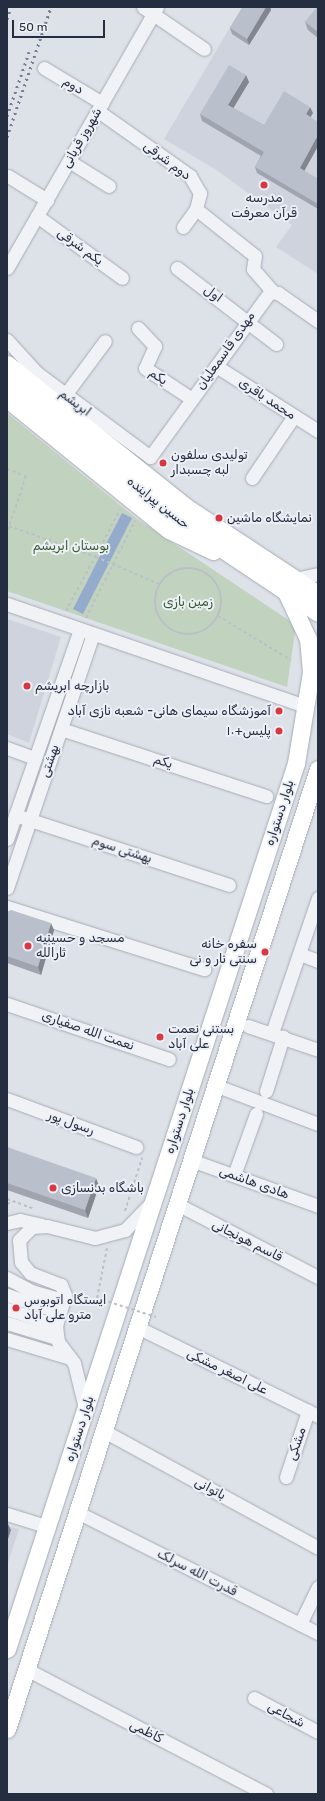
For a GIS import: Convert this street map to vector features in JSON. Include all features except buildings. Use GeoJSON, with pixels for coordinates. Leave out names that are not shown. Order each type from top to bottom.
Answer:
{"type":"FeatureCollection","features":[{"type":"Feature","properties":{"kind":"main road","name":"حسین پیراینده"},"geometry":{"type":"LineString","coordinates":[[7,364],[186,507],[290,585],[318,613]]}},
{"type":"Feature","properties":{"kind":"main road","name":"حسین پیراینده"},"geometry":{"type":"LineString","coordinates":[[7,380],[177,519],[233,557],[290,585],[318,594]]}},
{"type":"Feature","properties":{"kind":"main road"},"geometry":{"type":"LineString","coordinates":[[7,399],[169,530],[198,547],[233,557]]}},
{"type":"Feature","properties":{"kind":"main road","name":"بلوار دستواره"},"geometry":{"type":"LineString","coordinates":[[7,1649],[49,1527],[296,763],[314,666],[308,639],[290,585]]}},
{"type":"Feature","properties":{"kind":"main road"},"geometry":{"type":"LineString","coordinates":[[314,666],[318,617]]}},
{"type":"Feature","properties":{"kind":"main road","name":"بلوار دستواره"},"geometry":{"type":"LineString","coordinates":[[7,1729],[102,1430],[137,1327],[318,769]]}},
{"type":"Feature","properties":{"kind":"street"},"geometry":{"type":"LineString","coordinates":[[151,9],[204,49]]}},
{"type":"Feature","properties":{"kind":"street","name":"شهروز قربانی"},"geometry":{"type":"LineString","coordinates":[[7,268],[100,107],[151,9]]}},
{"type":"Feature","properties":{"kind":"street","name":"دوم"},"geometry":{"type":"LineString","coordinates":[[44,68],[100,107]]}},
{"type":"Feature","properties":{"kind":"street","name":"دوم شرقی"},"geometry":{"type":"LineString","coordinates":[[100,107],[190,176],[200,192],[196,209]]}},
{"type":"Feature","properties":{"kind":"street"},"geometry":{"type":"LineString","coordinates":[[68,162],[109,186]]}},
{"type":"Feature","properties":{"kind":"street"},"geometry":{"type":"LineString","coordinates":[[8,176],[47,200]]}},
{"type":"Feature","properties":{"kind":"street"},"geometry":{"type":"LineString","coordinates":[[183,227],[196,209],[255,256],[253,269],[272,291],[318,321]]}},
{"type":"Feature","properties":{"kind":"street","name":"یکم شرقی"},"geometry":{"type":"LineString","coordinates":[[37,216],[122,278]]}},
{"type":"Feature","properties":{"kind":"street","name":"اول"},"geometry":{"type":"LineString","coordinates":[[177,268],[248,319],[276,344]]}},
{"type":"Feature","properties":{"kind":"street","name":"مهدی قاسمعلیان"},"geometry":{"type":"LineString","coordinates":[[150,458],[248,319],[272,291]]}},
{"type":"Feature","properties":{"kind":"street","name":"یکم"},"geometry":{"type":"LineString","coordinates":[[138,328],[156,346],[145,368],[192,399]]}},
{"type":"Feature","properties":{"kind":"street","name":"ابریشم"},"geometry":{"type":"LineString","coordinates":[[7,340],[38,373],[65,395],[150,458]]}},
{"type":"Feature","properties":{"kind":"street"},"geometry":{"type":"LineString","coordinates":[[65,395],[105,341]]}},
{"type":"Feature","properties":{"kind":"street","name":"محمد باقری"},"geometry":{"type":"LineString","coordinates":[[216,366],[318,431]]}},
{"type":"Feature","properties":{"kind":"street"},"geometry":{"type":"LineString","coordinates":[[252,478],[294,416]]}},
{"type":"Feature","properties":{"kind":"street"},"geometry":{"type":"LineString","coordinates":[[290,585],[318,574]]}},
{"type":"Feature","properties":{"kind":"street"},"geometry":{"type":"LineString","coordinates":[[7,604],[83,624],[93,634],[307,707]]}},
{"type":"Feature","properties":{"kind":"street"},"geometry":{"type":"LineString","coordinates":[[7,839],[83,624]]}},
{"type":"Feature","properties":{"kind":"street","name":"بهشتی"},"geometry":{"type":"LineString","coordinates":[[7,888],[93,634]]}},
{"type":"Feature","properties":{"kind":"street","name":"یکم"},"geometry":{"type":"LineString","coordinates":[[61,729],[266,796]]}},
{"type":"Feature","properties":{"kind":"street"},"geometry":{"type":"LineString","coordinates":[[7,748],[35,758]]}},
{"type":"Feature","properties":{"kind":"street","name":"بهشتی سوم"},"geometry":{"type":"LineString","coordinates":[[15,815],[229,885]]}},
{"type":"Feature","properties":{"kind":"street"},"geometry":{"type":"LineString","coordinates":[[266,1091],[278,1035],[300,954],[318,898]]}},
{"type":"Feature","properties":{"kind":"street"},"geometry":{"type":"LineString","coordinates":[[7,907],[204,970]]}},
{"type":"Feature","properties":{"kind":"street"},"geometry":{"type":"LineString","coordinates":[[300,954],[318,961]]}},
{"type":"Feature","properties":{"kind":"street","name":"نعمت الله صفیاری"},"geometry":{"type":"LineString","coordinates":[[7,1004],[169,1059]]}},
{"type":"Feature","properties":{"kind":"street"},"geometry":{"type":"LineString","coordinates":[[248,1026],[278,1035],[318,1050]]}},
{"type":"Feature","properties":{"kind":"street"},"geometry":{"type":"LineString","coordinates":[[225,1089],[318,1124]]}},
{"type":"Feature","properties":{"kind":"street","name":"رسول پور"},"geometry":{"type":"LineString","coordinates":[[7,1099],[136,1147]]}},
{"type":"Feature","properties":{"kind":"street"},"geometry":{"type":"LineString","coordinates":[[234,1176],[256,1114]]}},
{"type":"Feature","properties":{"kind":"street","name":"هادی هاشمی"},"geometry":{"type":"LineString","coordinates":[[191,1160],[318,1206]]}},
{"type":"Feature","properties":{"kind":"street"},"geometry":{"type":"LineString","coordinates":[[7,1223],[20,1220],[95,1238],[132,1226],[155,1197]]}},
{"type":"Feature","properties":{"kind":"street","name":"قاسم هونجانی"},"geometry":{"type":"LineString","coordinates":[[176,1204],[318,1277]]}},
{"type":"Feature","properties":{"kind":"street"},"geometry":{"type":"LineString","coordinates":[[47,1226],[26,1230],[19,1240],[19,1252],[30,1273],[61,1285],[62,1306],[56,1325],[57,1338],[74,1363],[86,1412]]}},
{"type":"Feature","properties":{"kind":"street"},"geometry":{"type":"LineString","coordinates":[[7,1278],[31,1292],[62,1306]]}},
{"type":"Feature","properties":{"kind":"street"},"geometry":{"type":"LineString","coordinates":[[7,1295],[62,1306]]}},
{"type":"Feature","properties":{"kind":"street"},"geometry":{"type":"LineString","coordinates":[[7,1309],[56,1325]]}},
{"type":"Feature","properties":{"kind":"street"},"geometry":{"type":"LineString","coordinates":[[7,1323],[57,1338]]}},
{"type":"Feature","properties":{"kind":"street","name":"علی اصغر مشکی"},"geometry":{"type":"LineString","coordinates":[[137,1327],[313,1413]]}},
{"type":"Feature","properties":{"kind":"street"},"geometry":{"type":"LineString","coordinates":[[7,1338],[70,1358]]}},
{"type":"Feature","properties":{"kind":"street","name":"مشکی"},"geometry":{"type":"LineString","coordinates":[[286,1477],[313,1413]]}},
{"type":"Feature","properties":{"kind":"street","name":"باتوانی"},"geometry":{"type":"LineString","coordinates":[[102,1430],[318,1548]]}},
{"type":"Feature","properties":{"kind":"street","name":"قدرت الله سرلک"},"geometry":{"type":"LineString","coordinates":[[77,1512],[318,1633]]}},
{"type":"Feature","properties":{"kind":"street"},"geometry":{"type":"LineString","coordinates":[[7,1514],[49,1527]]}},
{"type":"Feature","properties":{"kind":"street"},"geometry":{"type":"LineString","coordinates":[[300,1624],[318,1587]]}},
{"type":"Feature","properties":{"kind":"street","name":"کاظمی"},"geometry":{"type":"LineString","coordinates":[[26,1669],[266,1794]]}},
{"type":"Feature","properties":{"kind":"street","name":"شجاعی"},"geometry":{"type":"LineString","coordinates":[[254,1698],[318,1732]]}},
{"type":"Feature","properties":{"kind":"path"},"geometry":{"type":"LineString","coordinates":[[7,470],[26,476],[7,532]]}},
{"type":"Feature","properties":{"kind":"path"},"geometry":{"type":"LineString","coordinates":[[66,611],[122,506]]}},
{"type":"Feature","properties":{"kind":"path"},"geometry":{"type":"LineString","coordinates":[[83,624],[137,519]]}},
{"type":"Feature","properties":{"kind":"path"},"geometry":{"type":"LineString","coordinates":[[9,526],[96,556],[113,565],[159,584]]}},
{"type":"Feature","properties":{"kind":"path"},"geometry":{"type":"LineString","coordinates":[[188,568],[209,575],[221,594],[218,616],[212,625],[193,635],[172,631],[158,615],[155,600],[159,584],[167,576],[188,568]]}},
{"type":"Feature","properties":{"kind":"path"},"geometry":{"type":"LineString","coordinates":[[218,616],[291,660]]}},
{"type":"Feature","properties":{"kind":"path"},"geometry":{"type":"LineString","coordinates":[[122,1216],[145,1150],[136,1147]]}},
{"type":"Feature","properties":{"kind":"path"},"geometry":{"type":"LineString","coordinates":[[7,1199],[36,1210]]}},
{"type":"Feature","properties":{"kind":"path"},"geometry":{"type":"LineString","coordinates":[[7,1204],[14,1202]]}},
{"type":"Feature","properties":{"kind":"path"},"geometry":{"type":"LineString","coordinates":[[110,1233],[97,1298],[156,1317]]}},
{"type":"Feature","properties":{"kind":"shaded area"},"geometry":{"type":"Polygon","coordinates":[[[242,7],[318,7],[318,274],[276,247],[292,225],[215,169],[164,139],[242,7]]]}},
{"type":"Feature","properties":{"kind":"shaded area","name":"بازارچه ابریشم"},"geometry":{"type":"Polygon","coordinates":[[[7,619],[61,637],[29,743],[7,734],[7,619]]]}},
{"type":"Feature","properties":{"kind":"shaded area"},"geometry":{"type":"Polygon","coordinates":[[[7,1526],[19,1529],[7,1566],[7,1526]]]}},
{"type":"Feature","properties":{"kind":"green space","name":"بوستان ابریشم"},"geometry":{"type":"Polygon","coordinates":[[[7,413],[137,519],[296,625],[287,687],[7,591],[7,413]]]}},
{"type":"Feature","properties":{"kind":"water"},"geometry":{"type":"Polygon","coordinates":[[[122,513],[132,518],[83,614],[73,609],[122,513]]]}},
{"type":"Feature","properties":{"kind":"railway"},"geometry":{"type":"LineString","coordinates":[[7,19],[11,7]]}},
{"type":"Feature","properties":{"kind":"railway"},"geometry":{"type":"LineString","coordinates":[[7,137],[51,7]]}},
{"type":"Feature","properties":{"kind":"railway"},"geometry":{"type":"LineString","coordinates":[[7,116],[29,52]]}},
{"type":"Feature","properties":{"kind":"place","name":"مدرسه قرآن معرفت"},"geometry":{"type":"Point","coordinates":[264,185]}},
{"type":"Feature","properties":{"kind":"place","name":"تولیدی سلفون لبه‌ چسبدار"},"geometry":{"type":"Point","coordinates":[163,463]}},
{"type":"Feature","properties":{"kind":"place","name":"نمایشگاه ماشین"},"geometry":{"type":"Point","coordinates":[219,518]}},
{"type":"Feature","properties":{"kind":"place","name":"بازارچه ابریشم"},"geometry":{"type":"Point","coordinates":[27,686]}},
{"type":"Feature","properties":{"kind":"place","name":"آموزشگاه سیمای هانی- شعبه نازی آباد"},"geometry":{"type":"Point","coordinates":[279,711]}},
{"type":"Feature","properties":{"kind":"place","name":"پلیس+۱۰"},"geometry":{"type":"Point","coordinates":[279,731]}},
{"type":"Feature","properties":{"kind":"place","name":"مسجد و حسینیه ثارالله"},"geometry":{"type":"Point","coordinates":[28,946]}},
{"type":"Feature","properties":{"kind":"place","name":"سفره خانه سنتی نار و نی"},"geometry":{"type":"Point","coordinates":[265,952]}},
{"type":"Feature","properties":{"kind":"place","name":"بستنی نعمت علی آباد"},"geometry":{"type":"Point","coordinates":[160,1037]}},
{"type":"Feature","properties":{"kind":"place","name":"باشگاه بدنسازی"},"geometry":{"type":"Point","coordinates":[53,1188]}},
{"type":"Feature","properties":{"kind":"place","name":"ایستگاه اتوبوس مترو علی آباد"},"geometry":{"type":"Point","coordinates":[16,1308]}},
{"type":"Feature","properties":{"kind":"park label","name":"زمین بازی"},"geometry":{"type":"Point","coordinates":[188,602]}}]}
